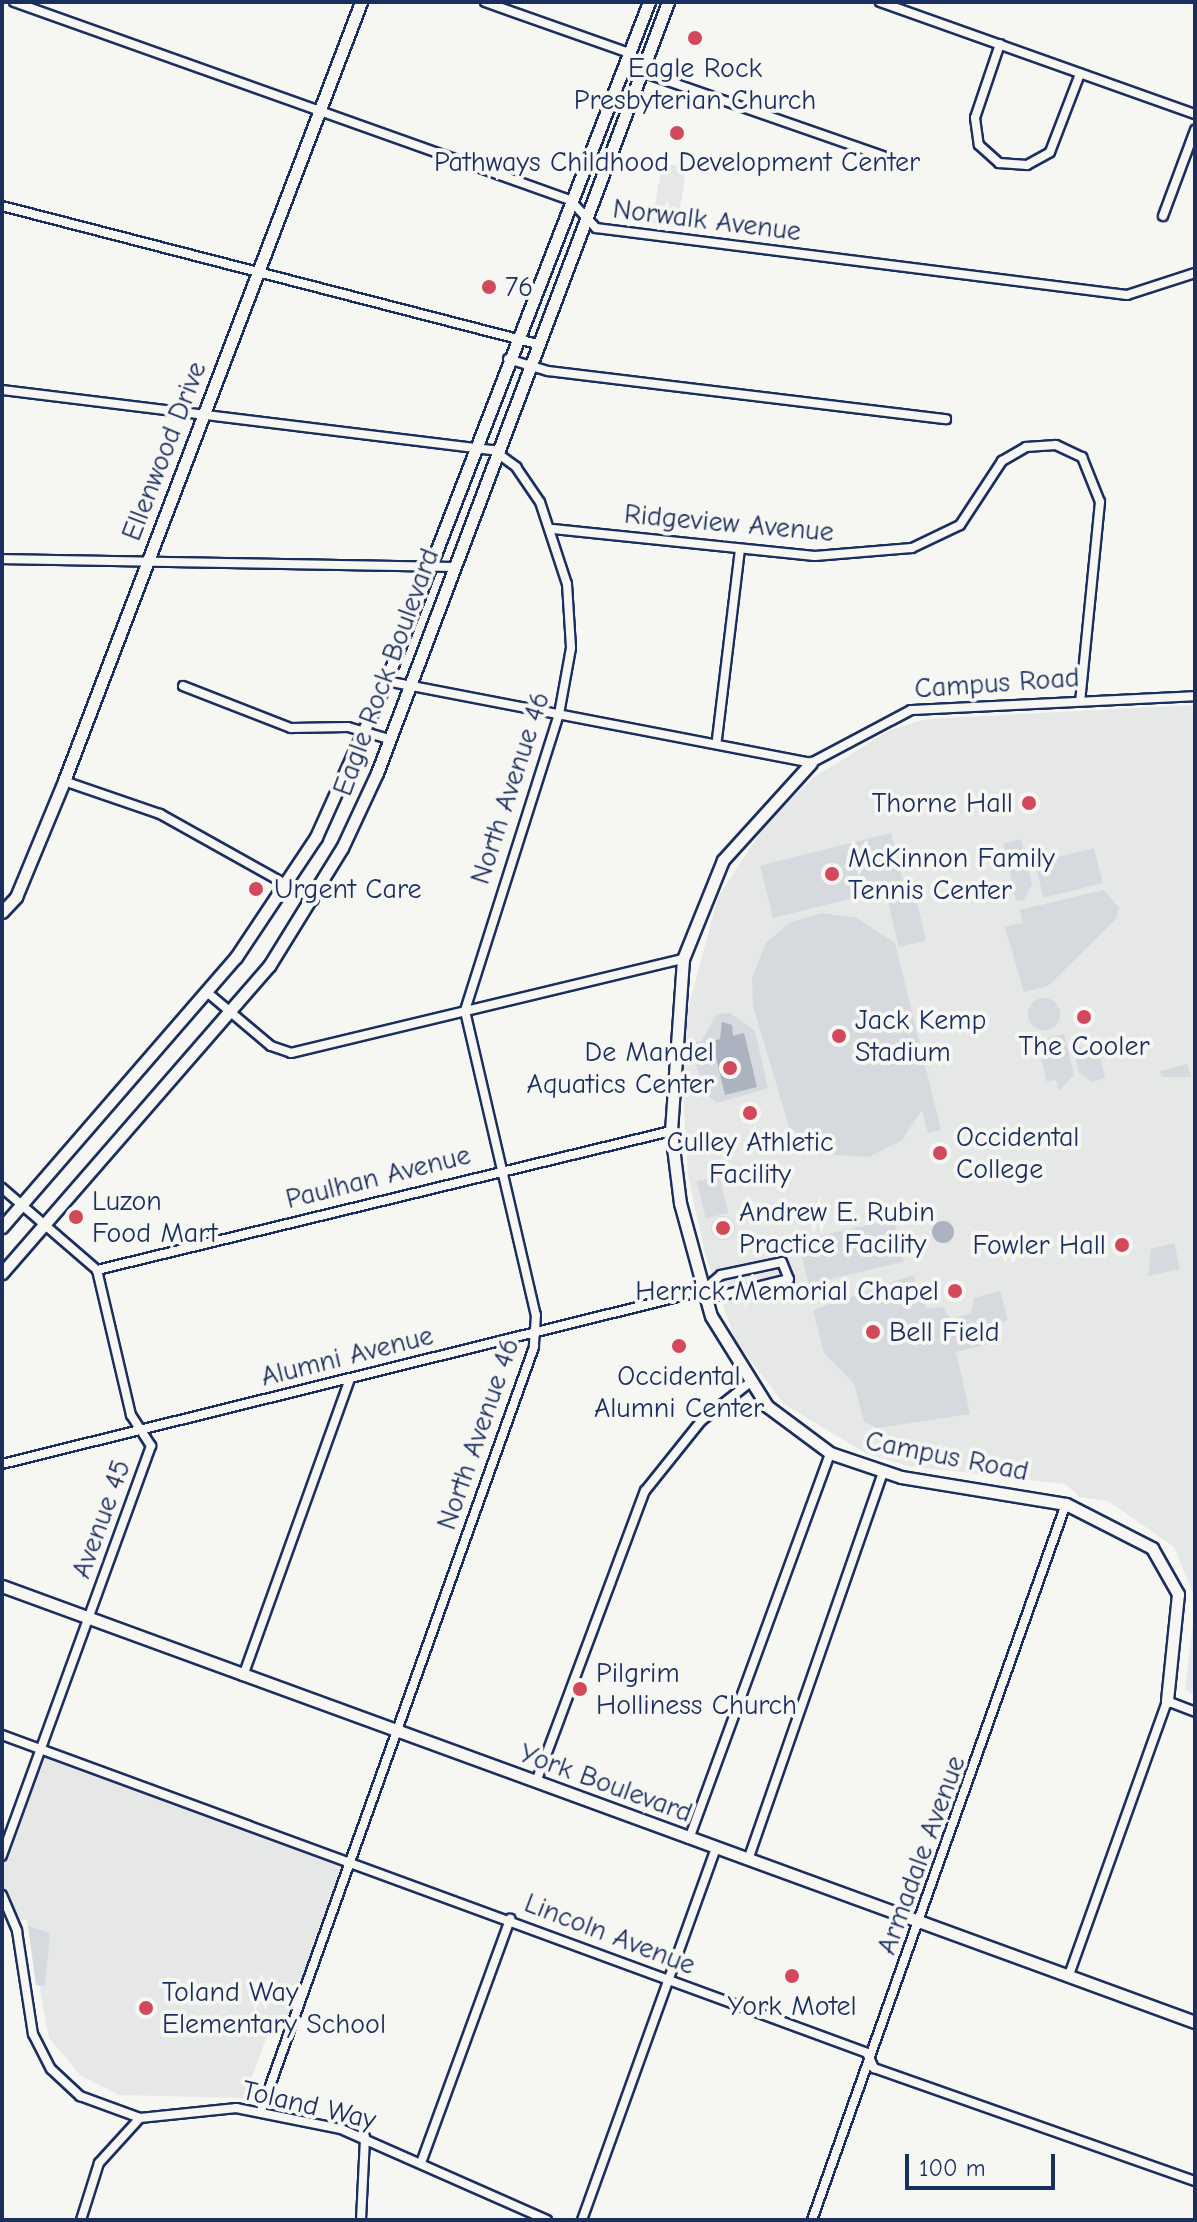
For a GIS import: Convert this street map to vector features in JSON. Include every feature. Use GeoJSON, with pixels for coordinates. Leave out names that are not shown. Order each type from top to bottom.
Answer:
{"type":"FeatureCollection","features":[{"type":"Feature","properties":{"kind":"main road","name":"Ellenwood Drive"},"geometry":{"type":"LineString","coordinates":[[2,912],[16,897],[64,781],[361,2]]}},
{"type":"Feature","properties":{"kind":"main road","name":"Eagle Rock Boulevard"},"geometry":{"type":"LineString","coordinates":[[2,1227],[208,993],[288,885],[386,681],[515,337],[649,2]]}},
{"type":"Feature","properties":{"kind":"main road","name":"Eagle Rock Boulevard"},"geometry":{"type":"LineString","coordinates":[[2,1273],[230,1011],[314,900],[389,739],[493,450],[537,344],[668,2]]}},
{"type":"Feature","properties":{"kind":"main road","name":"Campus Road"},"geometry":{"type":"LineString","coordinates":[[811,763],[723,860],[683,959],[671,1131],[702,1291],[748,1384],[783,1421],[830,1453],[883,1472],[1066,1504],[1152,1548],[1175,1579],[1167,1701]]}},
{"type":"Feature","properties":{"kind":"main road","name":"York Boulevard"},"geometry":{"type":"LineString","coordinates":[[2,1586],[1195,2022]]}},
{"type":"Feature","properties":{"kind":"street","name":"Norwalk Avenue"},"geometry":{"type":"LineString","coordinates":[[14,2],[570,200],[596,228],[1127,295],[1195,273]]}},
{"type":"Feature","properties":{"kind":"street"},"geometry":{"type":"LineString","coordinates":[[485,2],[629,53],[642,72],[883,156]]}},
{"type":"Feature","properties":{"kind":"street"},"geometry":{"type":"LineString","coordinates":[[880,2],[1195,114]]}},
{"type":"Feature","properties":{"kind":"street"},"geometry":{"type":"LineString","coordinates":[[1000,44],[975,118],[979,145],[999,163],[1027,165],[1050,152],[1080,74]]}},
{"type":"Feature","properties":{"kind":"street"},"geometry":{"type":"LineString","coordinates":[[1163,216],[1195,130]]}},
{"type":"Feature","properties":{"kind":"street"},"geometry":{"type":"LineString","coordinates":[[2,206],[537,344]]}},
{"type":"Feature","properties":{"kind":"street"},"geometry":{"type":"LineString","coordinates":[[507,359],[527,366],[946,419]]}},
{"type":"Feature","properties":{"kind":"street"},"geometry":{"type":"LineString","coordinates":[[2,390],[493,450]]}},
{"type":"Feature","properties":{"kind":"street","name":"Ridgeview Avenue"},"geometry":{"type":"LineString","coordinates":[[553,529],[740,549],[841,556],[931,543],[960,525],[1013,453],[1041,444],[1071,450],[1089,466],[1100,502],[1080,701]]}},
{"type":"Feature","properties":{"kind":"street","name":"North Avenue 46"},"geometry":{"type":"LineString","coordinates":[[261,2111],[537,1330],[465,1011],[559,714],[572,619],[553,529],[525,478],[493,450]]}},
{"type":"Feature","properties":{"kind":"street"},"geometry":{"type":"LineString","coordinates":[[717,739],[740,549]]}},
{"type":"Feature","properties":{"kind":"street"},"geometry":{"type":"LineString","coordinates":[[2,559],[431,561],[450,567]]}},
{"type":"Feature","properties":{"kind":"street"},"geometry":{"type":"LineString","coordinates":[[386,681],[408,688],[717,739],[811,763]]}},
{"type":"Feature","properties":{"kind":"street"},"geometry":{"type":"LineString","coordinates":[[183,686],[291,728],[364,731],[389,739]]}},
{"type":"Feature","properties":{"kind":"street","name":"Campus Road"},"geometry":{"type":"LineString","coordinates":[[811,763],[911,710],[1195,696]]}},
{"type":"Feature","properties":{"kind":"street"},"geometry":{"type":"LineString","coordinates":[[64,781],[160,814],[314,900]]}},
{"type":"Feature","properties":{"kind":"street"},"geometry":{"type":"LineString","coordinates":[[208,993],[291,1053],[683,959]]}},
{"type":"Feature","properties":{"kind":"street","name":"Paulhan Avenue"},"geometry":{"type":"LineString","coordinates":[[97,1270],[499,1169],[671,1131]]}},
{"type":"Feature","properties":{"kind":"street"},"geometry":{"type":"LineString","coordinates":[[2,1188],[97,1270]]}},
{"type":"Feature","properties":{"kind":"street","name":"Alumni Avenue"},"geometry":{"type":"LineString","coordinates":[[2,1464],[702,1291],[721,1275],[782,1262],[790,1269],[789,1279],[719,1296],[702,1291]]}},
{"type":"Feature","properties":{"kind":"street","name":"Avenue 45"},"geometry":{"type":"LineString","coordinates":[[2,1856],[151,1446],[144,1430],[131,1415],[97,1270]]}},
{"type":"Feature","properties":{"kind":"street"},"geometry":{"type":"LineString","coordinates":[[243,1676],[350,1379]]}},
{"type":"Feature","properties":{"kind":"street"},"geometry":{"type":"LineString","coordinates":[[536,1782],[645,1491],[685,1438],[748,1384]]}},
{"type":"Feature","properties":{"kind":"street"},"geometry":{"type":"LineString","coordinates":[[689,1839],[830,1453]]}},
{"type":"Feature","properties":{"kind":"street"},"geometry":{"type":"LineString","coordinates":[[748,1860],[883,1472]]}},
{"type":"Feature","properties":{"kind":"street","name":"Armadale Avenue"},"geometry":{"type":"LineString","coordinates":[[812,2220],[1066,1504]]}},
{"type":"Feature","properties":{"kind":"street"},"geometry":{"type":"LineString","coordinates":[[1167,1701],[1195,1712]]}},
{"type":"Feature","properties":{"kind":"street","name":"Campus Road"},"geometry":{"type":"LineString","coordinates":[[1069,1975],[1167,1701]]}},
{"type":"Feature","properties":{"kind":"street","name":"Lincoln Avenue"},"geometry":{"type":"LineString","coordinates":[[2,1735],[510,1919],[871,2060],[874,2068],[1195,2181]]}},
{"type":"Feature","properties":{"kind":"street"},"geometry":{"type":"LineString","coordinates":[[582,2220],[716,1848]]}},
{"type":"Feature","properties":{"kind":"street","name":"Toland Way"},"geometry":{"type":"LineString","coordinates":[[2,1895],[17,1931],[33,2034],[51,2069],[97,2106],[140,2118],[206,2107],[261,2111],[365,2137],[422,2160],[547,2220]]}},
{"type":"Feature","properties":{"kind":"street"},"geometry":{"type":"LineString","coordinates":[[422,2160],[510,1919]]}},
{"type":"Feature","properties":{"kind":"street"},"geometry":{"type":"LineString","coordinates":[[81,2220],[99,2163],[140,2118]]}},
{"type":"Feature","properties":{"kind":"street"},"geometry":{"type":"LineString","coordinates":[[361,2220],[365,2137]]}},
{"type":"Feature","properties":{"kind":"shaded area"},"geometry":{"type":"Polygon","coordinates":[[[662,163],[687,167],[677,227],[652,223],[662,163]]]}},
{"type":"Feature","properties":{"kind":"shaded area","name":"Occidental College"},"geometry":{"type":"Polygon","coordinates":[[[1195,705],[1195,1598],[1174,1547],[1108,1501],[1080,1497],[1065,1484],[908,1466],[867,1454],[784,1404],[736,1342],[705,1254],[688,1175],[682,1078],[688,1009],[718,897],[767,822],[813,778],[890,730],[926,719],[1195,705]]]}},
{"type":"Feature","properties":{"kind":"shaded area","name":"McKinnon Family Tennis Center"},"geometry":{"type":"Polygon","coordinates":[[[891,833],[904,885],[773,918],[760,866],[891,833]]]}},
{"type":"Feature","properties":{"kind":"shaded area"},"geometry":{"type":"Polygon","coordinates":[[[1021,839],[1032,884],[1023,901],[1016,900],[1003,844],[1021,839]]]}},
{"type":"Feature","properties":{"kind":"shaded area"},"geometry":{"type":"Polygon","coordinates":[[[1094,848],[1103,883],[1044,898],[1035,863],[1094,848]]]}},
{"type":"Feature","properties":{"kind":"shaded area"},"geometry":{"type":"Polygon","coordinates":[[[914,889],[926,941],[899,947],[887,895],[914,889]]]}},
{"type":"Feature","properties":{"kind":"shaded area"},"geometry":{"type":"Polygon","coordinates":[[[1104,890],[1119,908],[1116,919],[1048,986],[1024,992],[1005,927],[1023,923],[1020,910],[1104,890]]]}},
{"type":"Feature","properties":{"kind":"shaded area","name":"Jack Kemp Stadium"},"geometry":{"type":"Polygon","coordinates":[[[821,913],[857,918],[895,943],[941,1130],[928,1133],[922,1110],[902,1140],[869,1157],[822,1154],[789,1127],[753,1006],[752,978],[766,943],[789,923],[821,913]]]}},
{"type":"Feature","properties":{"kind":"shaded area"},"geometry":{"type":"Polygon","coordinates":[[[1044,998],[1056,1002],[1060,1014],[1056,1026],[1044,1030],[1032,1026],[1028,1014],[1032,1002],[1044,998]]]}},
{"type":"Feature","properties":{"kind":"shaded area","name":"De Mandel Aquatics Center"},"geometry":{"type":"Polygon","coordinates":[[[730,1013],[755,1031],[768,1088],[717,1103],[703,1092],[691,1043],[701,1041],[717,1014],[730,1013]]]}},
{"type":"Feature","properties":{"kind":"shaded area"},"geometry":{"type":"Polygon","coordinates":[[[722,1022],[732,1025],[733,1036],[744,1033],[757,1087],[725,1095],[712,1041],[720,1039],[722,1022]]]}},
{"type":"Feature","properties":{"kind":"shaded area"},"geometry":{"type":"Polygon","coordinates":[[[1064,1034],[1074,1075],[1059,1091],[1056,1080],[1047,1082],[1037,1041],[1064,1034]]]}},
{"type":"Feature","properties":{"kind":"shaded area"},"geometry":{"type":"Polygon","coordinates":[[[1081,1047],[1084,1057],[1099,1053],[1105,1078],[1092,1082],[1079,1073],[1074,1048],[1081,1047]]]}},
{"type":"Feature","properties":{"kind":"shaded area"},"geometry":{"type":"Polygon","coordinates":[[[1187,1064],[1191,1077],[1162,1077],[1160,1071],[1187,1064]]]}},
{"type":"Feature","properties":{"kind":"shaded area"},"geometry":{"type":"Polygon","coordinates":[[[719,1176],[728,1213],[706,1218],[697,1182],[719,1176]]]}},
{"type":"Feature","properties":{"kind":"shaded area","name":"Andrew E. Rubin Practice Facility"},"geometry":{"type":"Polygon","coordinates":[[[723,1216],[731,1220],[735,1228],[731,1236],[723,1240],[715,1236],[711,1228],[715,1220],[723,1216]]]}},
{"type":"Feature","properties":{"kind":"shaded area"},"geometry":{"type":"Polygon","coordinates":[[[894,1219],[904,1262],[808,1284],[799,1241],[894,1219]]]}},
{"type":"Feature","properties":{"kind":"shaded area"},"geometry":{"type":"Polygon","coordinates":[[[943,1221],[951,1224],[954,1232],[951,1240],[943,1243],[935,1240],[932,1232],[935,1224],[943,1221]]]}},
{"type":"Feature","properties":{"kind":"shaded area"},"geometry":{"type":"Polygon","coordinates":[[[1174,1243],[1180,1269],[1148,1276],[1151,1249],[1174,1243]]]}},
{"type":"Feature","properties":{"kind":"shaded area"},"geometry":{"type":"Polygon","coordinates":[[[913,1275],[927,1309],[943,1307],[951,1319],[971,1313],[974,1298],[1000,1291],[1008,1320],[991,1328],[993,1343],[956,1352],[970,1414],[877,1428],[864,1421],[854,1384],[824,1353],[813,1310],[913,1275]]]}},
{"type":"Feature","properties":{"kind":"shaded area"},"geometry":{"type":"Polygon","coordinates":[[[1195,1608],[1195,1696],[1185,1689],[1195,1608]]]}},
{"type":"Feature","properties":{"kind":"shaded area"},"geometry":{"type":"Polygon","coordinates":[[[43,1752],[346,1863],[291,2023],[274,2017],[244,2098],[119,2095],[81,2076],[49,2038],[27,1920],[16,1920],[2,1890],[2,1865],[43,1752]]]}},
{"type":"Feature","properties":{"kind":"shaded area"},"geometry":{"type":"Polygon","coordinates":[[[28,1926],[50,1933],[45,1986],[36,1985],[28,1926]]]}},
{"type":"Feature","properties":{"kind":"place","name":"Eagle Rock Presbyterian Church"},"geometry":{"type":"Point","coordinates":[695,38]}},
{"type":"Feature","properties":{"kind":"place","name":"Pathways Childhood Development Center"},"geometry":{"type":"Point","coordinates":[677,133]}},
{"type":"Feature","properties":{"kind":"place","name":"76"},"geometry":{"type":"Point","coordinates":[489,287]}},
{"type":"Feature","properties":{"kind":"place","name":"Thorne Hall"},"geometry":{"type":"Point","coordinates":[1029,803]}},
{"type":"Feature","properties":{"kind":"place","name":"McKinnon Family Tennis Center"},"geometry":{"type":"Point","coordinates":[832,874]}},
{"type":"Feature","properties":{"kind":"place","name":"Urgent Care"},"geometry":{"type":"Point","coordinates":[256,889]}},
{"type":"Feature","properties":{"kind":"place","name":"The Cooler"},"geometry":{"type":"Point","coordinates":[1084,1017]}},
{"type":"Feature","properties":{"kind":"place","name":"Jack Kemp Stadium"},"geometry":{"type":"Point","coordinates":[839,1036]}},
{"type":"Feature","properties":{"kind":"place","name":"De Mandel Aquatics Center"},"geometry":{"type":"Point","coordinates":[730,1068]}},
{"type":"Feature","properties":{"kind":"place","name":"Culley Athletic Facility"},"geometry":{"type":"Point","coordinates":[750,1113]}},
{"type":"Feature","properties":{"kind":"place","name":"Occidental College"},"geometry":{"type":"Point","coordinates":[940,1153]}},
{"type":"Feature","properties":{"kind":"place","name":"Luzon Food Mart"},"geometry":{"type":"Point","coordinates":[76,1217]}},
{"type":"Feature","properties":{"kind":"place","name":"Andrew E. Rubin Practice Facility"},"geometry":{"type":"Point","coordinates":[723,1228]}},
{"type":"Feature","properties":{"kind":"place","name":"Fowler Hall"},"geometry":{"type":"Point","coordinates":[1122,1245]}},
{"type":"Feature","properties":{"kind":"place","name":"Herrick Memorial Chapel"},"geometry":{"type":"Point","coordinates":[955,1291]}},
{"type":"Feature","properties":{"kind":"place","name":"Bell Field"},"geometry":{"type":"Point","coordinates":[873,1332]}},
{"type":"Feature","properties":{"kind":"place","name":"Occidental Alumni Center"},"geometry":{"type":"Point","coordinates":[679,1346]}},
{"type":"Feature","properties":{"kind":"place","name":"Pilgrim Holliness Church"},"geometry":{"type":"Point","coordinates":[580,1689]}},
{"type":"Feature","properties":{"kind":"place","name":"York Motel"},"geometry":{"type":"Point","coordinates":[792,1976]}},
{"type":"Feature","properties":{"kind":"place","name":"Toland Way Elementary School"},"geometry":{"type":"Point","coordinates":[146,2008]}}]}
